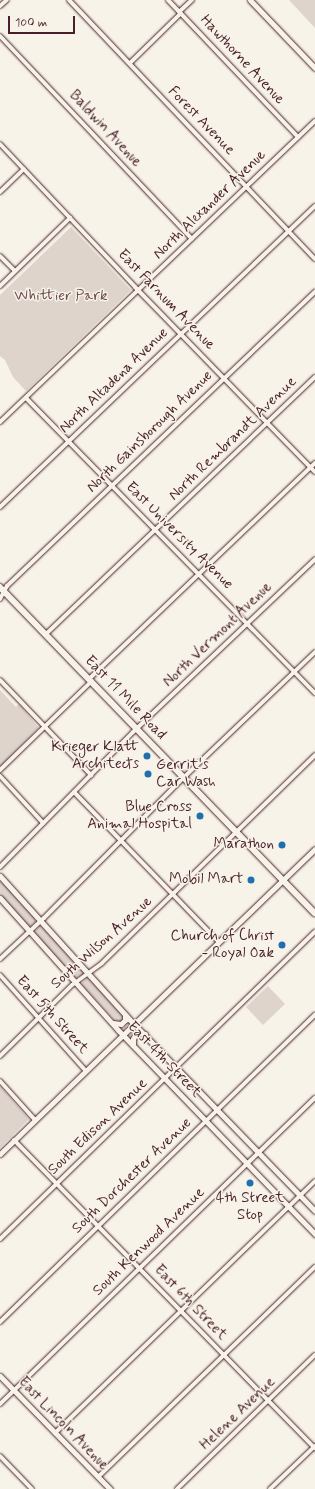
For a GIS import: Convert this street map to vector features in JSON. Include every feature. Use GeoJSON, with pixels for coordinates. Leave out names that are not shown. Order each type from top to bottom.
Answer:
{"type":"FeatureCollection","features":[{"type":"Feature","properties":{"kind":"main road","name":"East 11 Mile Road"},"geometry":{"type":"LineString","coordinates":[[0,587],[315,913]]}},
{"type":"Feature","properties":{"kind":"street"},"geometry":{"type":"LineString","coordinates":[[0,6],[7,0]]}},
{"type":"Feature","properties":{"kind":"street","name":"Forest Avenue"},"geometry":{"type":"LineString","coordinates":[[69,0],[315,259]]}},
{"type":"Feature","properties":{"kind":"street","name":"Hawthorne Avenue"},"geometry":{"type":"LineString","coordinates":[[168,0],[298,137]]}},
{"type":"Feature","properties":{"kind":"street"},"geometry":{"type":"LineString","coordinates":[[130,63],[192,0]]}},
{"type":"Feature","properties":{"kind":"street"},"geometry":{"type":"LineString","coordinates":[[250,0],[315,68]]}},
{"type":"Feature","properties":{"kind":"street","name":"Baldwin Avenue"},"geometry":{"type":"LineString","coordinates":[[0,36],[192,238]]}},
{"type":"Feature","properties":{"kind":"street","name":"North Alexander Avenue"},"geometry":{"type":"LineString","coordinates":[[0,422],[315,121]]}},
{"type":"Feature","properties":{"kind":"street","name":"East Farnum Avenue"},"geometry":{"type":"LineString","coordinates":[[0,144],[138,290],[315,472]]}},
{"type":"Feature","properties":{"kind":"street"},"geometry":{"type":"LineString","coordinates":[[0,192],[24,169]]}},
{"type":"Feature","properties":{"kind":"street","name":"North Altadena Avenue"},"geometry":{"type":"LineString","coordinates":[[0,507],[315,206]]}},
{"type":"Feature","properties":{"kind":"street"},"geometry":{"type":"LineString","coordinates":[[0,286],[70,218]]}},
{"type":"Feature","properties":{"kind":"street"},"geometry":{"type":"LineString","coordinates":[[0,256],[15,271]]}},
{"type":"Feature","properties":{"kind":"street","name":"North Gainsborough Avenue"},"geometry":{"type":"LineString","coordinates":[[0,599],[7,586],[315,292]]}},
{"type":"Feature","properties":{"kind":"street","name":"North Rembrandt Avenue"},"geometry":{"type":"LineString","coordinates":[[46,634],[315,377]]}},
{"type":"Feature","properties":{"kind":"street","name":"East University Avenue"},"geometry":{"type":"LineString","coordinates":[[26,398],[154,531],[198,575],[223,597],[315,693]]}},
{"type":"Feature","properties":{"kind":"street"},"geometry":{"type":"LineString","coordinates":[[0,770],[198,575],[315,463]]}},
{"type":"Feature","properties":{"kind":"street","name":"North Vermont Avenue"},"geometry":{"type":"LineString","coordinates":[[0,867],[137,728],[315,559]]}},
{"type":"Feature","properties":{"kind":"street"},"geometry":{"type":"LineString","coordinates":[[0,958],[40,921],[184,777],[315,652]]}},
{"type":"Feature","properties":{"kind":"street"},"geometry":{"type":"LineString","coordinates":[[0,680],[91,775]]}},
{"type":"Feature","properties":{"kind":"street","name":"South Wilson Avenue"},"geometry":{"type":"LineString","coordinates":[[0,1056],[38,1018],[102,962],[236,830],[315,755]]}},
{"type":"Feature","properties":{"kind":"street"},"geometry":{"type":"LineString","coordinates":[[0,776],[43,823]]}},
{"type":"Feature","properties":{"kind":"street"},"geometry":{"type":"LineString","coordinates":[[74,792],[219,942]]}},
{"type":"Feature","properties":{"kind":"street"},"geometry":{"type":"LineString","coordinates":[[0,1154],[122,1034],[315,849]]}},
{"type":"Feature","properties":{"kind":"street","name":"East 4th Street"},"geometry":{"type":"LineString","coordinates":[[0,876],[125,1015],[315,1211]]}},
{"type":"Feature","properties":{"kind":"street","name":"East 4th Street"},"geometry":{"type":"LineString","coordinates":[[0,898],[122,1034],[315,1234]]}},
{"type":"Feature","properties":{"kind":"street","name":"South Edison Avenue"},"geometry":{"type":"LineString","coordinates":[[0,1239],[315,932]]}},
{"type":"Feature","properties":{"kind":"street","name":"East 5th Street"},"geometry":{"type":"LineString","coordinates":[[0,975],[85,1070]]}},
{"type":"Feature","properties":{"kind":"street"},"geometry":{"type":"LineString","coordinates":[[112,1023],[121,1024],[125,1020],[125,1015]]}},
{"type":"Feature","properties":{"kind":"street","name":"South Dorchester Avenue"},"geometry":{"type":"LineString","coordinates":[[0,1322],[315,1015]]}},
{"type":"Feature","properties":{"kind":"street"},"geometry":{"type":"LineString","coordinates":[[133,1045],[135,1035],[140,1033],[144,1034]]}},
{"type":"Feature","properties":{"kind":"street"},"geometry":{"type":"LineString","coordinates":[[0,1081],[35,1120]]}},
{"type":"Feature","properties":{"kind":"street","name":"South Kenwood Avenue"},"geometry":{"type":"LineString","coordinates":[[0,1404],[315,1098]]}},
{"type":"Feature","properties":{"kind":"street","name":"East 6th Street"},"geometry":{"type":"LineString","coordinates":[[14,1140],[314,1447]]}},
{"type":"Feature","properties":{"kind":"street"},"geometry":{"type":"LineString","coordinates":[[55,1433],[315,1180]]}},
{"type":"Feature","properties":{"kind":"street"},"geometry":{"type":"LineString","coordinates":[[98,1477],[315,1267]]}},
{"type":"Feature","properties":{"kind":"street","name":"Helene Avenue"},"geometry":{"type":"LineString","coordinates":[[177,1489],[315,1356]]}},
{"type":"Feature","properties":{"kind":"street","name":"East Lincoln Avenue"},"geometry":{"type":"LineString","coordinates":[[0,1376],[110,1489]]}},
{"type":"Feature","properties":{"kind":"street"},"geometry":{"type":"LineString","coordinates":[[272,1488],[314,1447]]}},
{"type":"Feature","properties":{"kind":"street"},"geometry":{"type":"LineString","coordinates":[[0,1456],[32,1489]]}},
{"type":"Feature","properties":{"kind":"green space"},"geometry":{"type":"Polygon","coordinates":[[[289,0],[315,0],[315,28],[289,0]]]}},
{"type":"Feature","properties":{"kind":"green space","name":"Whittier Park"},"geometry":{"type":"Polygon","coordinates":[[[71,227],[131,290],[26,391],[13,377],[5,360],[0,356],[0,295],[71,227]]]}},
{"type":"Feature","properties":{"kind":"green space"},"geometry":{"type":"Polygon","coordinates":[[[0,690],[16,707],[19,704],[39,728],[0,767],[0,690]]]}},
{"type":"Feature","properties":{"kind":"green space"},"geometry":{"type":"Polygon","coordinates":[[[0,880],[35,918],[35,922],[31,926],[28,926],[0,895],[0,880]]]}},
{"type":"Feature","properties":{"kind":"green space"},"geometry":{"type":"Polygon","coordinates":[[[39,926],[42,927],[83,972],[83,975],[75,978],[34,933],[39,926]]]}},
{"type":"Feature","properties":{"kind":"green space"},"geometry":{"type":"Polygon","coordinates":[[[87,978],[90,979],[122,1015],[123,1018],[120,1023],[116,1022],[82,985],[87,978]]]}},
{"type":"Feature","properties":{"kind":"green space"},"geometry":{"type":"Polygon","coordinates":[[[268,986],[285,1004],[263,1025],[246,1007],[268,986]]]}},
{"type":"Feature","properties":{"kind":"green space"},"geometry":{"type":"Polygon","coordinates":[[[0,1086],[29,1119],[0,1148],[0,1086]]]}},
{"type":"Feature","properties":{"kind":"place","name":"Krieger Klatt Architects"},"geometry":{"type":"Point","coordinates":[147,756]}},
{"type":"Feature","properties":{"kind":"place","name":"Gerrit's Car Wash"},"geometry":{"type":"Point","coordinates":[148,774]}},
{"type":"Feature","properties":{"kind":"place","name":"Blue Cross Animal Hospital"},"geometry":{"type":"Point","coordinates":[200,816]}},
{"type":"Feature","properties":{"kind":"place","name":"Marathon"},"geometry":{"type":"Point","coordinates":[282,845]}},
{"type":"Feature","properties":{"kind":"place","name":"Mobil Mart"},"geometry":{"type":"Point","coordinates":[251,880]}},
{"type":"Feature","properties":{"kind":"place","name":"Church of Christ - Royal Oak"},"geometry":{"type":"Point","coordinates":[282,945]}},
{"type":"Feature","properties":{"kind":"place","name":"4th Street Stop"},"geometry":{"type":"Point","coordinates":[250,1183]}}]}
